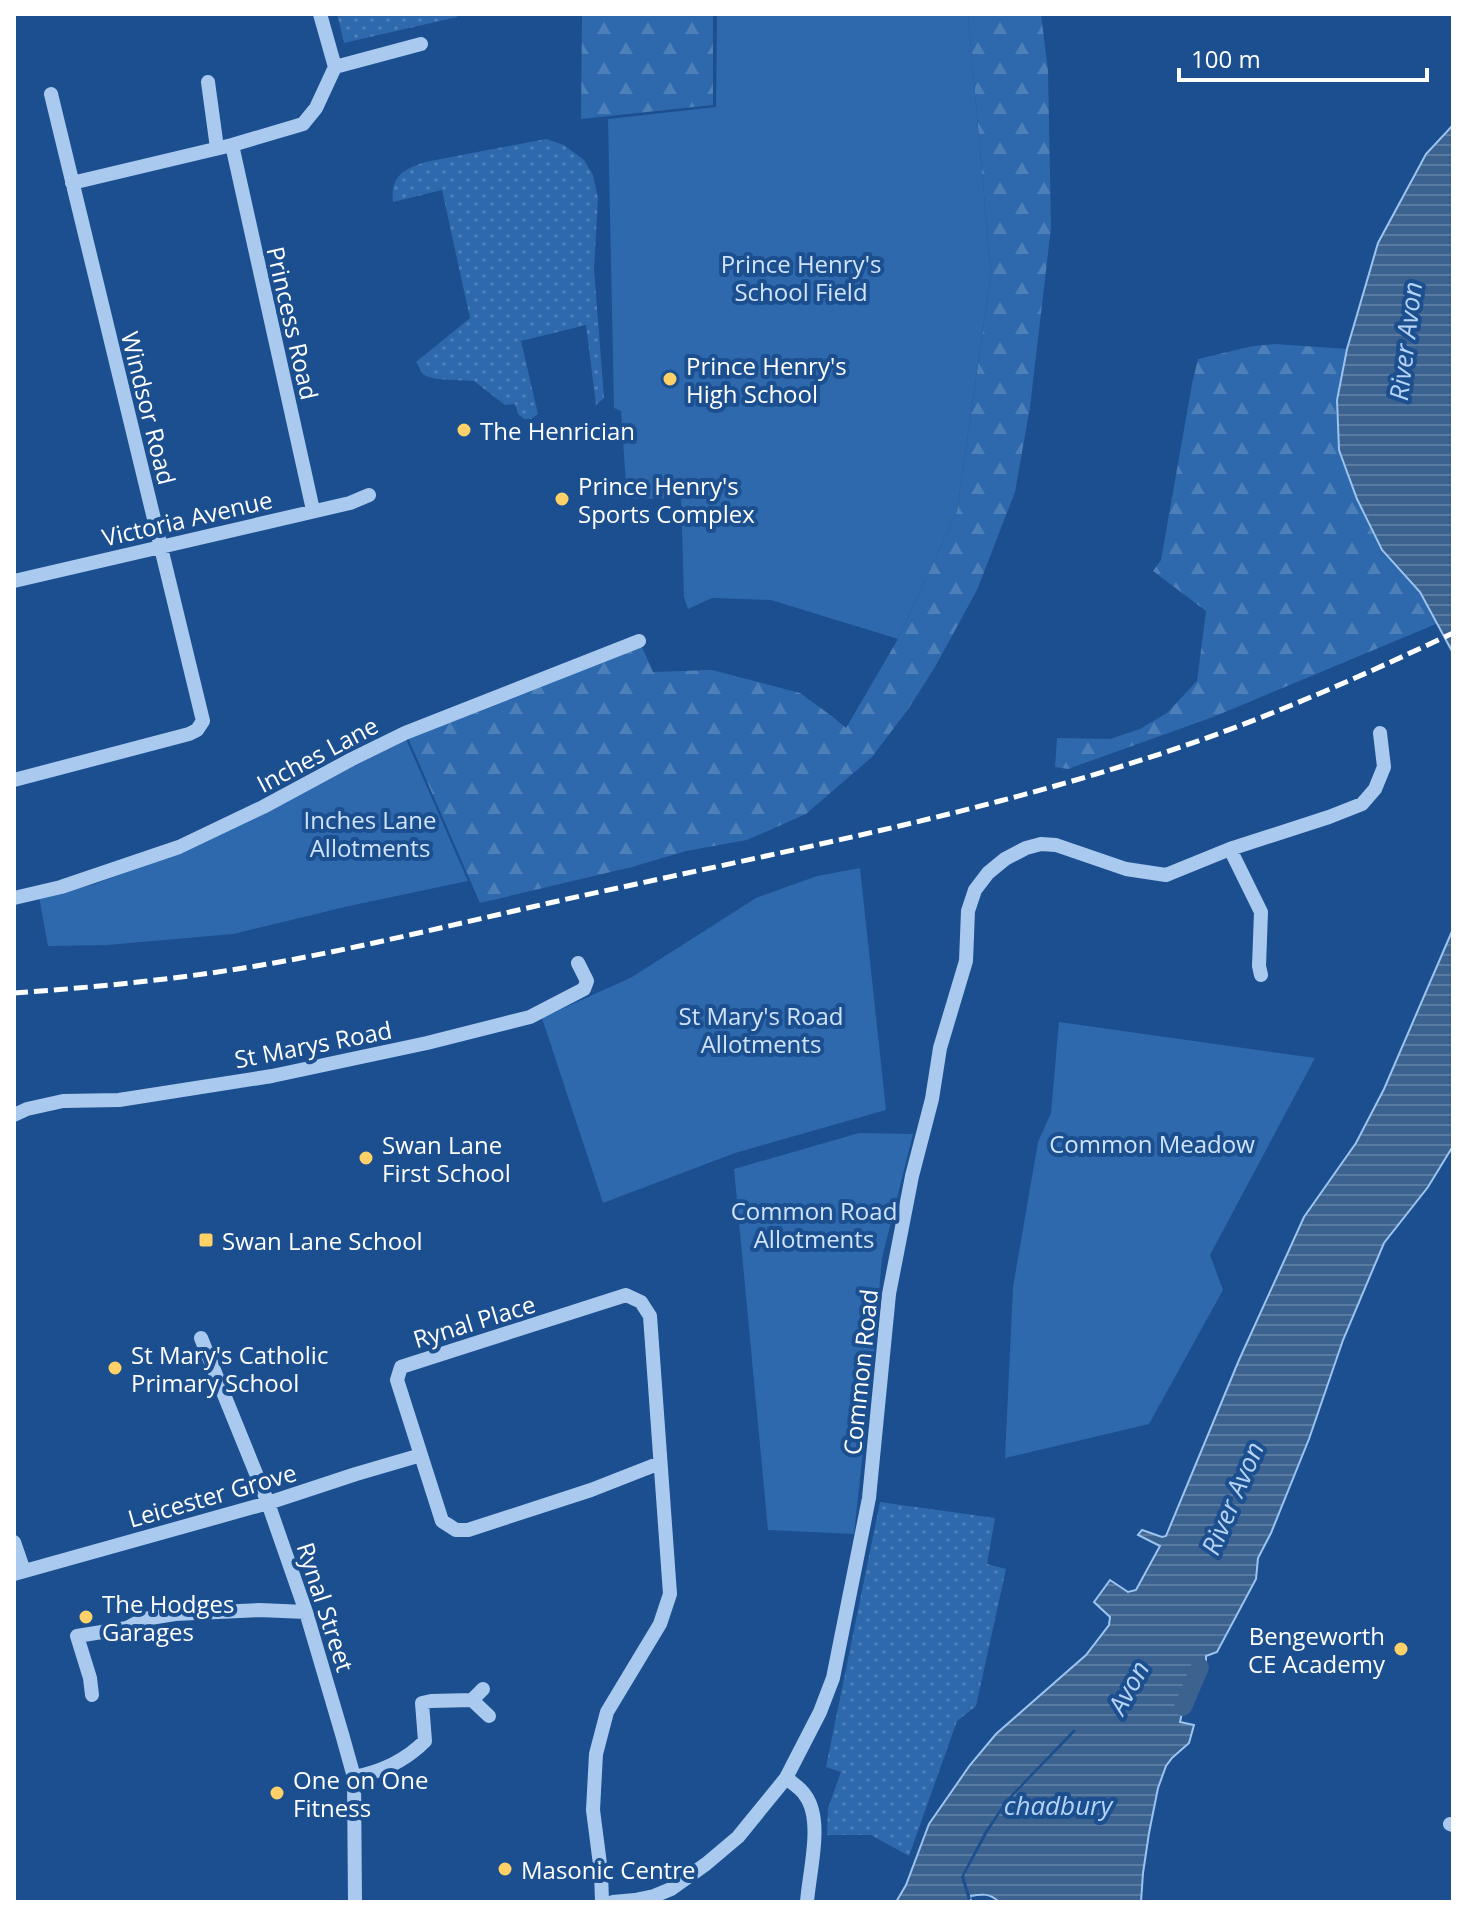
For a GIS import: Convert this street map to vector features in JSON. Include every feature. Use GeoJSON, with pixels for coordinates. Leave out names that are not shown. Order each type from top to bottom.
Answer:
{"type":"FeatureCollection","features":[{"type":"Feature","properties":{"kind":"street"},"geometry":{"type":"LineString","coordinates":[[72,183],[224,147],[303,124],[316,108],[335,67],[320,14]]}},
{"type":"Feature","properties":{"kind":"street"},"geometry":{"type":"LineString","coordinates":[[335,67],[421,44]]}},
{"type":"Feature","properties":{"kind":"street","name":"Princess Road"},"geometry":{"type":"LineString","coordinates":[[208,82],[313,510]]}},
{"type":"Feature","properties":{"kind":"street","name":"Windsor Road"},"geometry":{"type":"LineString","coordinates":[[14,780],[189,734],[197,730],[203,721],[51,94]]}},
{"type":"Feature","properties":{"kind":"street","name":"Victoria Avenue"},"geometry":{"type":"LineString","coordinates":[[14,581],[350,503],[369,495]]}},
{"type":"Feature","properties":{"kind":"street","name":"Inches Lane"},"geometry":{"type":"LineString","coordinates":[[14,898],[61,887],[179,847],[405,733],[639,641]]}},
{"type":"Feature","properties":{"kind":"street"},"geometry":{"type":"LineString","coordinates":[[1261,975],[1261,912],[1230,849],[1362,804],[1375,789],[1384,767],[1380,733]]}},
{"type":"Feature","properties":{"kind":"street","name":"Common Road"},"geometry":{"type":"LineString","coordinates":[[613,1902],[635,1900],[671,1889],[738,1837],[786,1778],[820,1712],[833,1678],[869,1498],[889,1294],[912,1176],[932,1099],[940,1048],[966,961],[968,911],[975,890],[988,873],[1005,859],[1041,844],[1056,845],[1126,869],[1166,875],[1230,849]]}},
{"type":"Feature","properties":{"kind":"street","name":"St Marys Road"},"geometry":{"type":"LineString","coordinates":[[14,1115],[63,1101],[119,1100],[272,1076],[505,1024],[530,1017],[584,989],[587,981],[578,963]]}},
{"type":"Feature","properties":{"kind":"street","name":"Rynal Place"},"geometry":{"type":"LineString","coordinates":[[602,1902],[593,1810],[596,1754],[607,1712],[660,1624],[670,1594],[650,1316],[641,1302],[626,1295],[401,1367],[397,1380],[442,1521],[456,1530],[468,1530],[521,1514],[660,1463]]}},
{"type":"Feature","properties":{"kind":"street","name":"Rynal Street"},"geometry":{"type":"LineString","coordinates":[[201,1338],[268,1503],[306,1612],[354,1777],[355,1902]]}},
{"type":"Feature","properties":{"kind":"street","name":"Leicester Grove"},"geometry":{"type":"LineString","coordinates":[[19,1573],[268,1503],[421,1455]]}},
{"type":"Feature","properties":{"kind":"street"},"geometry":{"type":"LineString","coordinates":[[14,1542],[19,1573]]}},
{"type":"Feature","properties":{"kind":"street"},"geometry":{"type":"LineString","coordinates":[[92,1695],[77,1636],[127,1628],[144,1619],[175,1614],[259,1610],[306,1612]]}},
{"type":"Feature","properties":{"kind":"street"},"geometry":{"type":"LineString","coordinates":[[354,1777],[387,1768],[414,1752],[425,1741],[422,1703],[477,1695],[489,1716]]}},
{"type":"Feature","properties":{"kind":"street"},"geometry":{"type":"LineString","coordinates":[[786,1778],[805,1794],[814,1813],[807,1902]]}},
{"type":"Feature","properties":{"kind":"green space"},"geometry":{"type":"Polygon","coordinates":[[[337,14],[457,14],[457,17],[344,43],[337,14]]]}},
{"type":"Feature","properties":{"kind":"green space"},"geometry":{"type":"Polygon","coordinates":[[[582,14],[713,14],[713,105],[581,119],[582,14]]]}},
{"type":"Feature","properties":{"kind":"green space","name":"Prince Henry's School Field"},"geometry":{"type":"Polygon","coordinates":[[[717,14],[968,14],[991,274],[957,511],[898,639],[771,600],[712,598],[688,609],[684,597],[681,498],[627,499],[621,411],[614,408],[608,119],[716,107],[717,14]]]}},
{"type":"Feature","properties":{"kind":"green space"},"geometry":{"type":"Polygon","coordinates":[[[968,14],[1041,14],[1048,71],[1051,228],[1030,407],[1015,492],[977,590],[935,667],[872,757],[806,814],[747,840],[686,851],[480,903],[408,738],[642,647],[653,672],[712,670],[800,693],[846,728],[898,639],[957,511],[991,274],[968,14]]]}},
{"type":"Feature","properties":{"kind":"green space"},"geometry":{"type":"Polygon","coordinates":[[[546,139],[564,145],[584,160],[593,175],[598,198],[594,269],[604,398],[596,405],[586,325],[521,341],[538,414],[524,419],[518,414],[515,404],[505,405],[474,381],[436,379],[422,373],[416,362],[470,318],[442,190],[393,202],[393,193],[400,175],[425,162],[546,139]]]}},
{"type":"Feature","properties":{"kind":"green space"},"geometry":{"type":"Polygon","coordinates":[[[1275,344],[1347,349],[1336,400],[1338,450],[1356,499],[1381,551],[1419,592],[1436,624],[1213,717],[1068,769],[1055,767],[1057,738],[1110,739],[1140,729],[1167,713],[1197,681],[1206,611],[1153,571],[1161,560],[1192,384],[1198,359],[1275,344]]]}},
{"type":"Feature","properties":{"kind":"green space","name":"Inches Lane Allotments"},"geometry":{"type":"Polygon","coordinates":[[[406,739],[468,881],[233,934],[107,945],[48,946],[39,897],[95,884],[194,847],[406,739]]]}},
{"type":"Feature","properties":{"kind":"green space","name":"St Mary's Road Allotments"},"geometry":{"type":"Polygon","coordinates":[[[860,868],[886,1110],[735,1153],[603,1203],[542,1018],[632,977],[756,898],[817,876],[860,868]]]}},
{"type":"Feature","properties":{"kind":"green space","name":"Common Meadow"},"geometry":{"type":"Polygon","coordinates":[[[1059,1022],[1315,1058],[1210,1255],[1223,1290],[1149,1424],[1005,1458],[1013,1287],[1038,1142],[1051,1113],[1059,1022]]]}},
{"type":"Feature","properties":{"kind":"green space","name":"Common Road Allotments"},"geometry":{"type":"Polygon","coordinates":[[[859,1133],[913,1134],[882,1258],[854,1534],[768,1530],[734,1169],[859,1133]]]}},
{"type":"Feature","properties":{"kind":"green space"},"geometry":{"type":"Polygon","coordinates":[[[880,1502],[995,1518],[987,1564],[1006,1569],[976,1706],[957,1721],[909,1856],[871,1835],[827,1835],[828,1808],[841,1772],[826,1767],[880,1502]]]}},
{"type":"Feature","properties":{"kind":"water","name":"River Avon"},"geometry":{"type":"Polygon","coordinates":[[[1453,125],[1453,653],[1420,592],[1382,550],[1357,499],[1339,450],[1337,400],[1347,349],[1378,243],[1426,154],[1453,125]]]}},
{"type":"Feature","properties":{"kind":"water","name":"chadbury"},"geometry":{"type":"Polygon","coordinates":[[[1453,929],[1453,1146],[1428,1187],[1384,1243],[1343,1340],[1309,1439],[1258,1558],[1256,1579],[1217,1652],[1206,1656],[1206,1664],[1191,1671],[1180,1722],[1194,1725],[1189,1743],[1166,1766],[1158,1788],[1141,1902],[999,1902],[982,1895],[970,1896],[971,1902],[896,1902],[906,1885],[929,1824],[970,1765],[996,1734],[1086,1655],[1109,1625],[1110,1617],[1094,1602],[1110,1580],[1128,1592],[1136,1590],[1160,1546],[1138,1535],[1142,1530],[1166,1536],[1239,1360],[1304,1217],[1356,1143],[1384,1089],[1453,929]]]}},
{"type":"Feature","properties":{"kind":"pier"},"geometry":{"type":"Polygon","coordinates":[[[1074,1729],[1076,1731],[1008,1801],[988,1832],[964,1876],[971,1899],[968,1900],[961,1877],[985,1831],[1007,1799],[1074,1729]]]}},
{"type":"Feature","properties":{"kind":"waterway"},"geometry":{"type":"LineString","coordinates":[[1183,1707],[1200,1667]]}},
{"type":"Feature","properties":{"kind":"railway"},"geometry":{"type":"LineString","coordinates":[[14,993],[177,978],[317,955],[961,811],[1096,774],[1237,727],[1310,698],[1453,633]]}},
{"type":"Feature","properties":{"kind":"place","name":"Prince Henry's High School"},"geometry":{"type":"Point","coordinates":[670,379]}},
{"type":"Feature","properties":{"kind":"place","name":"The Henrician"},"geometry":{"type":"Point","coordinates":[464,430]}},
{"type":"Feature","properties":{"kind":"place","name":"Prince Henry's Sports Complex"},"geometry":{"type":"Point","coordinates":[562,499]}},
{"type":"Feature","properties":{"kind":"place","name":"Swan Lane First School"},"geometry":{"type":"Point","coordinates":[366,1158]}},
{"type":"Feature","properties":{"kind":"place","name":"Swan Lane School"},"geometry":{"type":"Point","coordinates":[206,1240]}},
{"type":"Feature","properties":{"kind":"place","name":"St Mary's Catholic Primary School"},"geometry":{"type":"Point","coordinates":[115,1368]}},
{"type":"Feature","properties":{"kind":"place","name":"The Hodges Garages"},"geometry":{"type":"Point","coordinates":[86,1617]}},
{"type":"Feature","properties":{"kind":"place","name":"Bengeworth CE Academy"},"geometry":{"type":"Point","coordinates":[1401,1649]}},
{"type":"Feature","properties":{"kind":"place","name":"One on One Fitness"},"geometry":{"type":"Point","coordinates":[277,1793]}},
{"type":"Feature","properties":{"kind":"place","name":"Masonic Centre"},"geometry":{"type":"Point","coordinates":[505,1869]}},
{"type":"Feature","properties":{"kind":"water label","name":"Avon"},"geometry":{"type":"Point","coordinates":[1128,1687]}}]}
